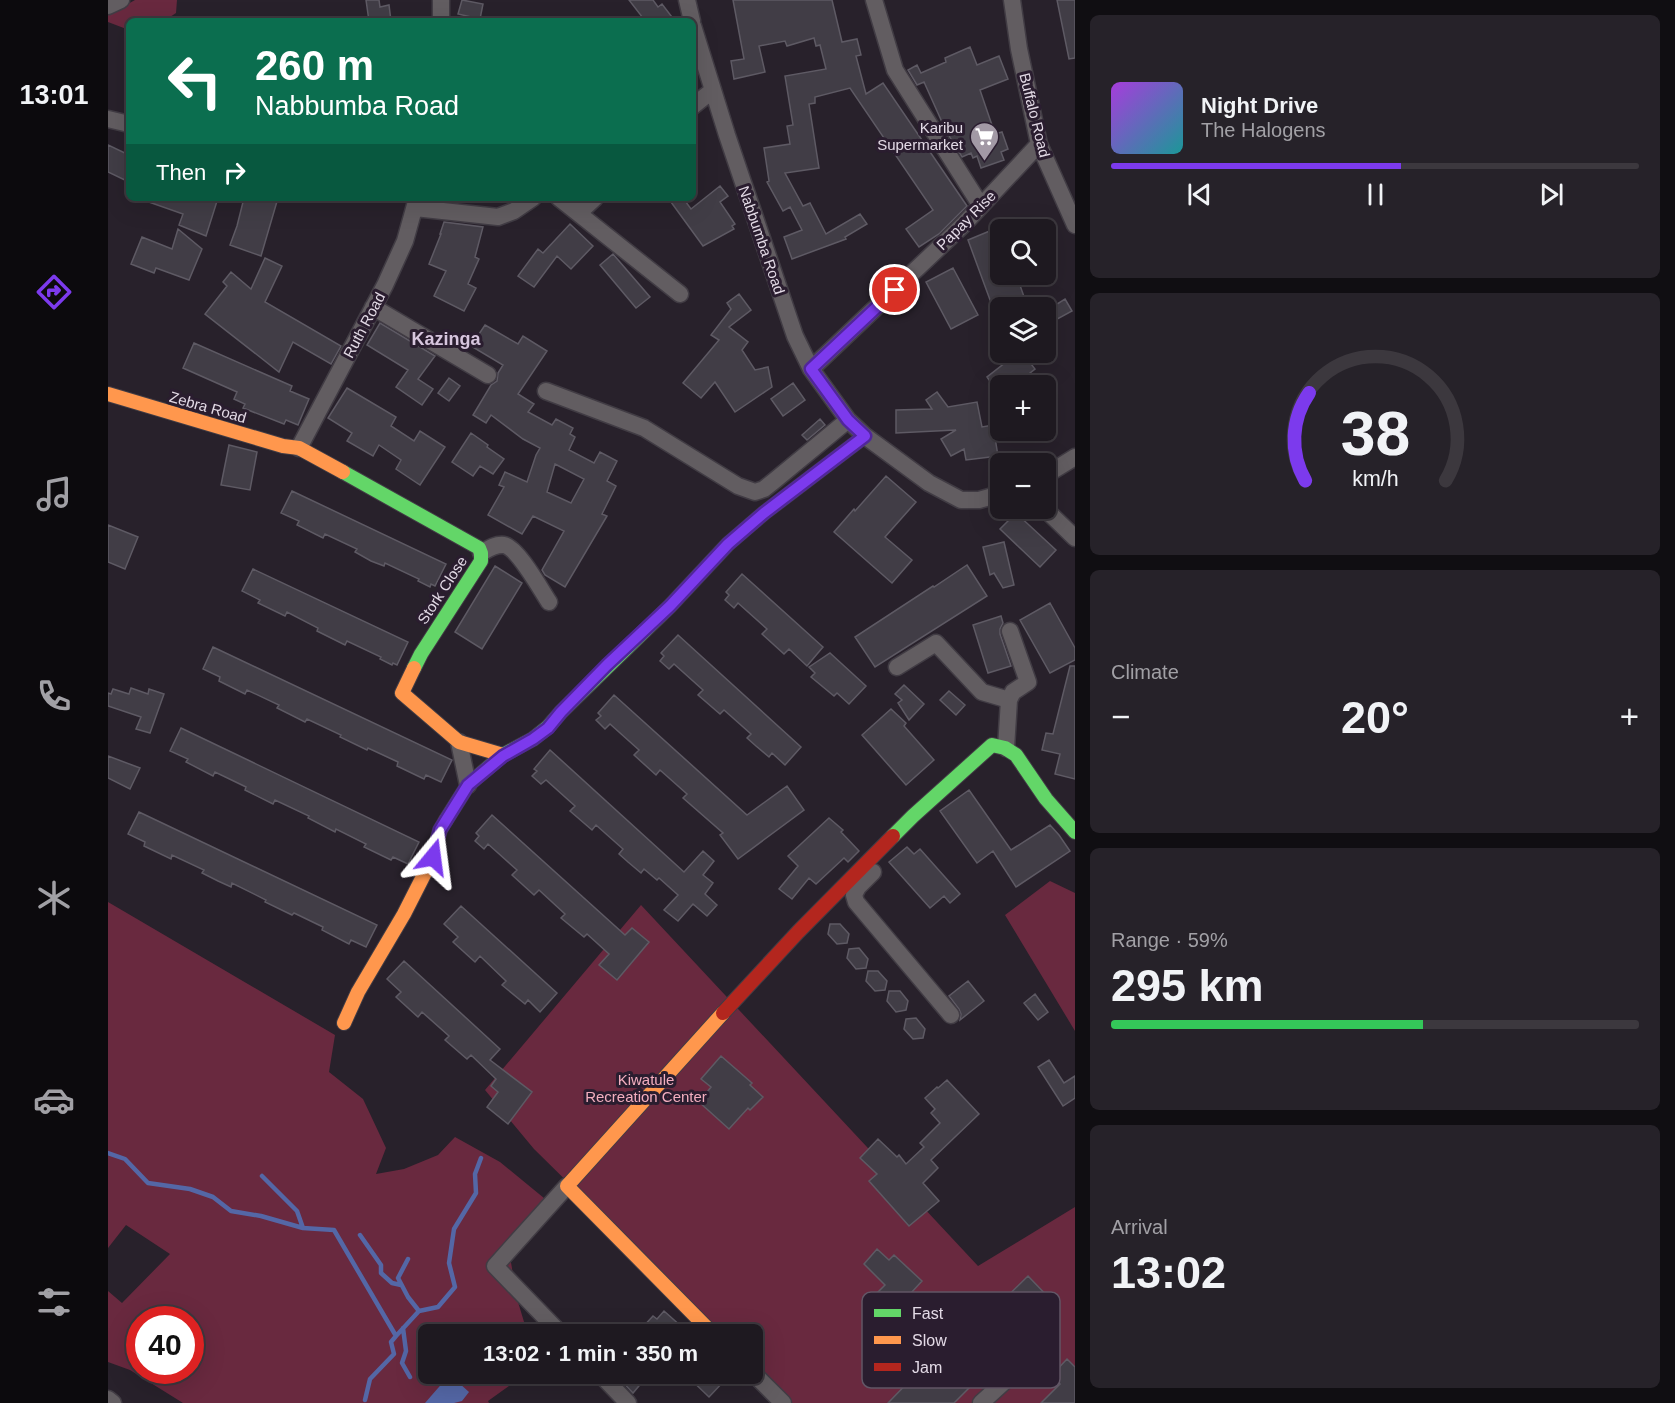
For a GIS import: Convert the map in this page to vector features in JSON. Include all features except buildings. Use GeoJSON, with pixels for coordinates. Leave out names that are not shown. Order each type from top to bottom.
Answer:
{"type":"FeatureCollection","features":[{"type":"Feature","properties":{"kind":"street"},"geometry":{"type":"LineString","coordinates":[[108,6],[121,0]]}},
{"type":"Feature","properties":{"kind":"street"},"geometry":{"type":"LineString","coordinates":[[441,0],[441,18]]}},
{"type":"Feature","properties":{"kind":"street"},"geometry":{"type":"LineString","coordinates":[[687,0],[691,18]]}},
{"type":"Feature","properties":{"kind":"street"},"geometry":{"type":"LineString","coordinates":[[874,0],[895,70],[981,206]]}},
{"type":"Feature","properties":{"kind":"street","name":"Buffalo Road"},"geometry":{"type":"LineString","coordinates":[[1012,0],[1018,49],[1040,144],[1075,225]]}},
{"type":"Feature","properties":{"kind":"street","name":"Nabbumba Road"},"geometry":{"type":"LineString","coordinates":[[696,36],[795,336],[811,369],[848,420],[865,436],[929,483],[961,500],[979,500],[990,497]]}},
{"type":"Feature","properties":{"kind":"street"},"geometry":{"type":"LineString","coordinates":[[696,104],[713,90]]}},
{"type":"Feature","properties":{"kind":"street"},"geometry":{"type":"LineString","coordinates":[[108,119],[126,123]]}},
{"type":"Feature","properties":{"kind":"street","name":"Papay Rise"},"geometry":{"type":"LineString","coordinates":[[811,369],[981,206],[1040,144]]}},
{"type":"Feature","properties":{"kind":"street"},"geometry":{"type":"LineString","coordinates":[[416,203],[498,217],[514,211],[529,201]]}},
{"type":"Feature","properties":{"kind":"street"},"geometry":{"type":"LineString","coordinates":[[563,201],[680,294]]}},
{"type":"Feature","properties":{"kind":"street"},"geometry":{"type":"LineString","coordinates":[[579,213],[592,201]]}},
{"type":"Feature","properties":{"kind":"street","name":"Ruth Road"},"geometry":{"type":"LineString","coordinates":[[299,448],[405,241],[416,203]]}},
{"type":"Feature","properties":{"kind":"street"},"geometry":{"type":"LineString","coordinates":[[373,307],[488,375]]}},
{"type":"Feature","properties":{"kind":"street"},"geometry":{"type":"LineString","coordinates":[[546,391],[644,428],[738,486],[755,492],[764,489],[848,420]]}},
{"type":"Feature","properties":{"kind":"street","name":"Zebra Road"},"geometry":{"type":"LineString","coordinates":[[108,394],[283,446],[299,448]]}},
{"type":"Feature","properties":{"kind":"street"},"geometry":{"type":"LineString","coordinates":[[344,1023],[358,992],[404,914],[433,857],[440,830],[468,785],[503,756],[548,728],[607,665],[670,606],[728,544],[764,513],[865,436]]}},
{"type":"Feature","properties":{"kind":"street","name":"Stork Close"},"geometry":{"type":"LineString","coordinates":[[299,448],[479,548],[481,561],[421,654],[402,693],[459,741],[503,756]]}},
{"type":"Feature","properties":{"kind":"street"},"geometry":{"type":"LineString","coordinates":[[1056,469],[1075,457]]}},
{"type":"Feature","properties":{"kind":"street"},"geometry":{"type":"LineString","coordinates":[[1055,519],[1075,538]]}},
{"type":"Feature","properties":{"kind":"street"},"geometry":{"type":"LineString","coordinates":[[481,553],[490,547],[504,545],[515,552],[549,602]]}},
{"type":"Feature","properties":{"kind":"street"},"geometry":{"type":"LineString","coordinates":[[551,1324],[495,1266],[755,977],[913,816],[999,747],[1009,700],[1013,692],[1028,682],[1010,631]]}},
{"type":"Feature","properties":{"kind":"street"},"geometry":{"type":"LineString","coordinates":[[897,667],[936,643],[982,692],[1009,700]]}},
{"type":"Feature","properties":{"kind":"street"},"geometry":{"type":"LineString","coordinates":[[459,741],[468,785]]}},
{"type":"Feature","properties":{"kind":"street"},"geometry":{"type":"LineString","coordinates":[[999,747],[1016,755],[1046,798],[1075,832]]}},
{"type":"Feature","properties":{"kind":"street"},"geometry":{"type":"LineString","coordinates":[[913,816],[915,827],[858,887],[854,895],[856,902],[951,1015]]}},
{"type":"Feature","properties":{"kind":"street"},"geometry":{"type":"LineString","coordinates":[[567,1186],[703,1324]]}},
{"type":"Feature","properties":{"kind":"street"},"geometry":{"type":"LineString","coordinates":[[763,1383],[783,1403]]}},
{"type":"Feature","properties":{"kind":"street"},"geometry":{"type":"LineString","coordinates":[[610,1384],[628,1403]]}},
{"type":"Feature","properties":{"kind":"street"},"geometry":{"type":"LineString","coordinates":[[981,1403],[997,1388]]}},
{"type":"Feature","properties":{"kind":"street"},"geometry":{"type":"LineString","coordinates":[[108,1399],[113,1403]]}},
{"type":"Feature","properties":{"kind":"green space"},"geometry":{"type":"Polygon","coordinates":[[[135,0],[177,0],[176,13],[168,18],[126,18],[126,29],[108,22],[108,15],[135,0]]]}},
{"type":"Feature","properties":{"kind":"green space"},"geometry":{"type":"Polygon","coordinates":[[[1050,881],[1075,893],[1075,1031],[1005,915],[1050,881]]]}},
{"type":"Feature","properties":{"kind":"green space"},"geometry":{"type":"Polygon","coordinates":[[[108,902],[335,1035],[329,1072],[363,1099],[386,1148],[376,1174],[404,1169],[438,1155],[455,1137],[500,1162],[550,1203],[510,1257],[518,1302],[525,1324],[418,1324],[418,1384],[512,1384],[488,1401],[489,1403],[183,1403],[152,1384],[204,1384],[204,1306],[126,1306],[126,1369],[108,1362],[108,1291],[122,1303],[170,1254],[126,1225],[108,1248],[108,902]]]}},
{"type":"Feature","properties":{"kind":"green space","name":"Kiwatule Recreation Center"},"geometry":{"type":"Polygon","coordinates":[[[641,905],[978,1266],[1075,1207],[1075,1403],[792,1403],[763,1375],[763,1324],[712,1324],[534,1149],[485,1090],[641,905]]]}},
{"type":"Feature","properties":{"kind":"water"},"geometry":{"type":"Polygon","coordinates":[[[442,1384],[460,1384],[469,1392],[462,1401],[454,1403],[425,1403],[442,1384]]]}},
{"type":"Feature","properties":{"kind":"waterway"},"geometry":{"type":"LineString","coordinates":[[108,1153],[125,1159],[148,1183],[190,1189],[213,1197],[231,1211],[261,1216],[303,1228],[334,1230],[396,1336],[391,1342],[394,1354],[370,1379],[365,1400]]}},
{"type":"Feature","properties":{"kind":"waterway"},"geometry":{"type":"LineString","coordinates":[[419,1311],[438,1307],[455,1287],[449,1263],[454,1229],[476,1193],[475,1174],[481,1158]]}},
{"type":"Feature","properties":{"kind":"waterway"},"geometry":{"type":"LineString","coordinates":[[262,1176],[297,1211],[303,1228]]}},
{"type":"Feature","properties":{"kind":"waterway"},"geometry":{"type":"LineString","coordinates":[[360,1235],[381,1265],[381,1273],[392,1283],[401,1285]]}},
{"type":"Feature","properties":{"kind":"waterway"},"geometry":{"type":"LineString","coordinates":[[396,1336],[419,1311],[398,1278],[408,1259]]}},
{"type":"Feature","properties":{"kind":"waterway"},"geometry":{"type":"LineString","coordinates":[[403,1328],[406,1351],[402,1363],[410,1377]]}},
{"type":"Feature","properties":{"kind":"traffic: fast"},"geometry":{"type":"LineString","coordinates":[[446,820],[468,785],[503,755],[533,739],[548,727],[670,606],[728,544],[764,513],[865,436]]}},
{"type":"Feature","properties":{"kind":"traffic: fast"},"geometry":{"type":"LineString","coordinates":[[343,472],[479,548],[481,553],[481,561],[414,668]]}},
{"type":"Feature","properties":{"kind":"traffic: fast"},"geometry":{"type":"LineString","coordinates":[[893,836],[992,745],[1005,748],[1016,755],[1046,799],[1075,832]]}},
{"type":"Feature","properties":{"kind":"traffic: slow"},"geometry":{"type":"LineString","coordinates":[[108,394],[283,446],[299,448],[343,472]]}},
{"type":"Feature","properties":{"kind":"traffic: slow"},"geometry":{"type":"LineString","coordinates":[[414,668],[402,693],[459,742],[503,755]]}},
{"type":"Feature","properties":{"kind":"traffic: slow"},"geometry":{"type":"LineString","coordinates":[[344,1023],[358,992],[404,914],[433,857],[440,830],[446,820]]}},
{"type":"Feature","properties":{"kind":"traffic: slow"},"geometry":{"type":"LineString","coordinates":[[703,1324],[567,1186],[723,1013]]}},
{"type":"Feature","properties":{"kind":"traffic: jam"},"geometry":{"type":"LineString","coordinates":[[723,1013],[798,932],[893,836]]}},
{"type":"Feature","properties":{"kind":"place","name":"Karibu Supermarket"},"geometry":{"type":"Point","coordinates":[984,162]}},
{"type":"Feature","properties":{"kind":"district","name":"Kazinga"},"geometry":{"type":"Point","coordinates":[446,339]}},
{"type":"Feature","properties":{"kind":"route"},"geometry":{"type":"LineString","coordinates":[[433,857],[440,830],[468,785],[503,756],[548,728],[561,712],[670,606],[728,544],[764,513],[865,436],[848,420],[811,369],[895,290]]}}]}
